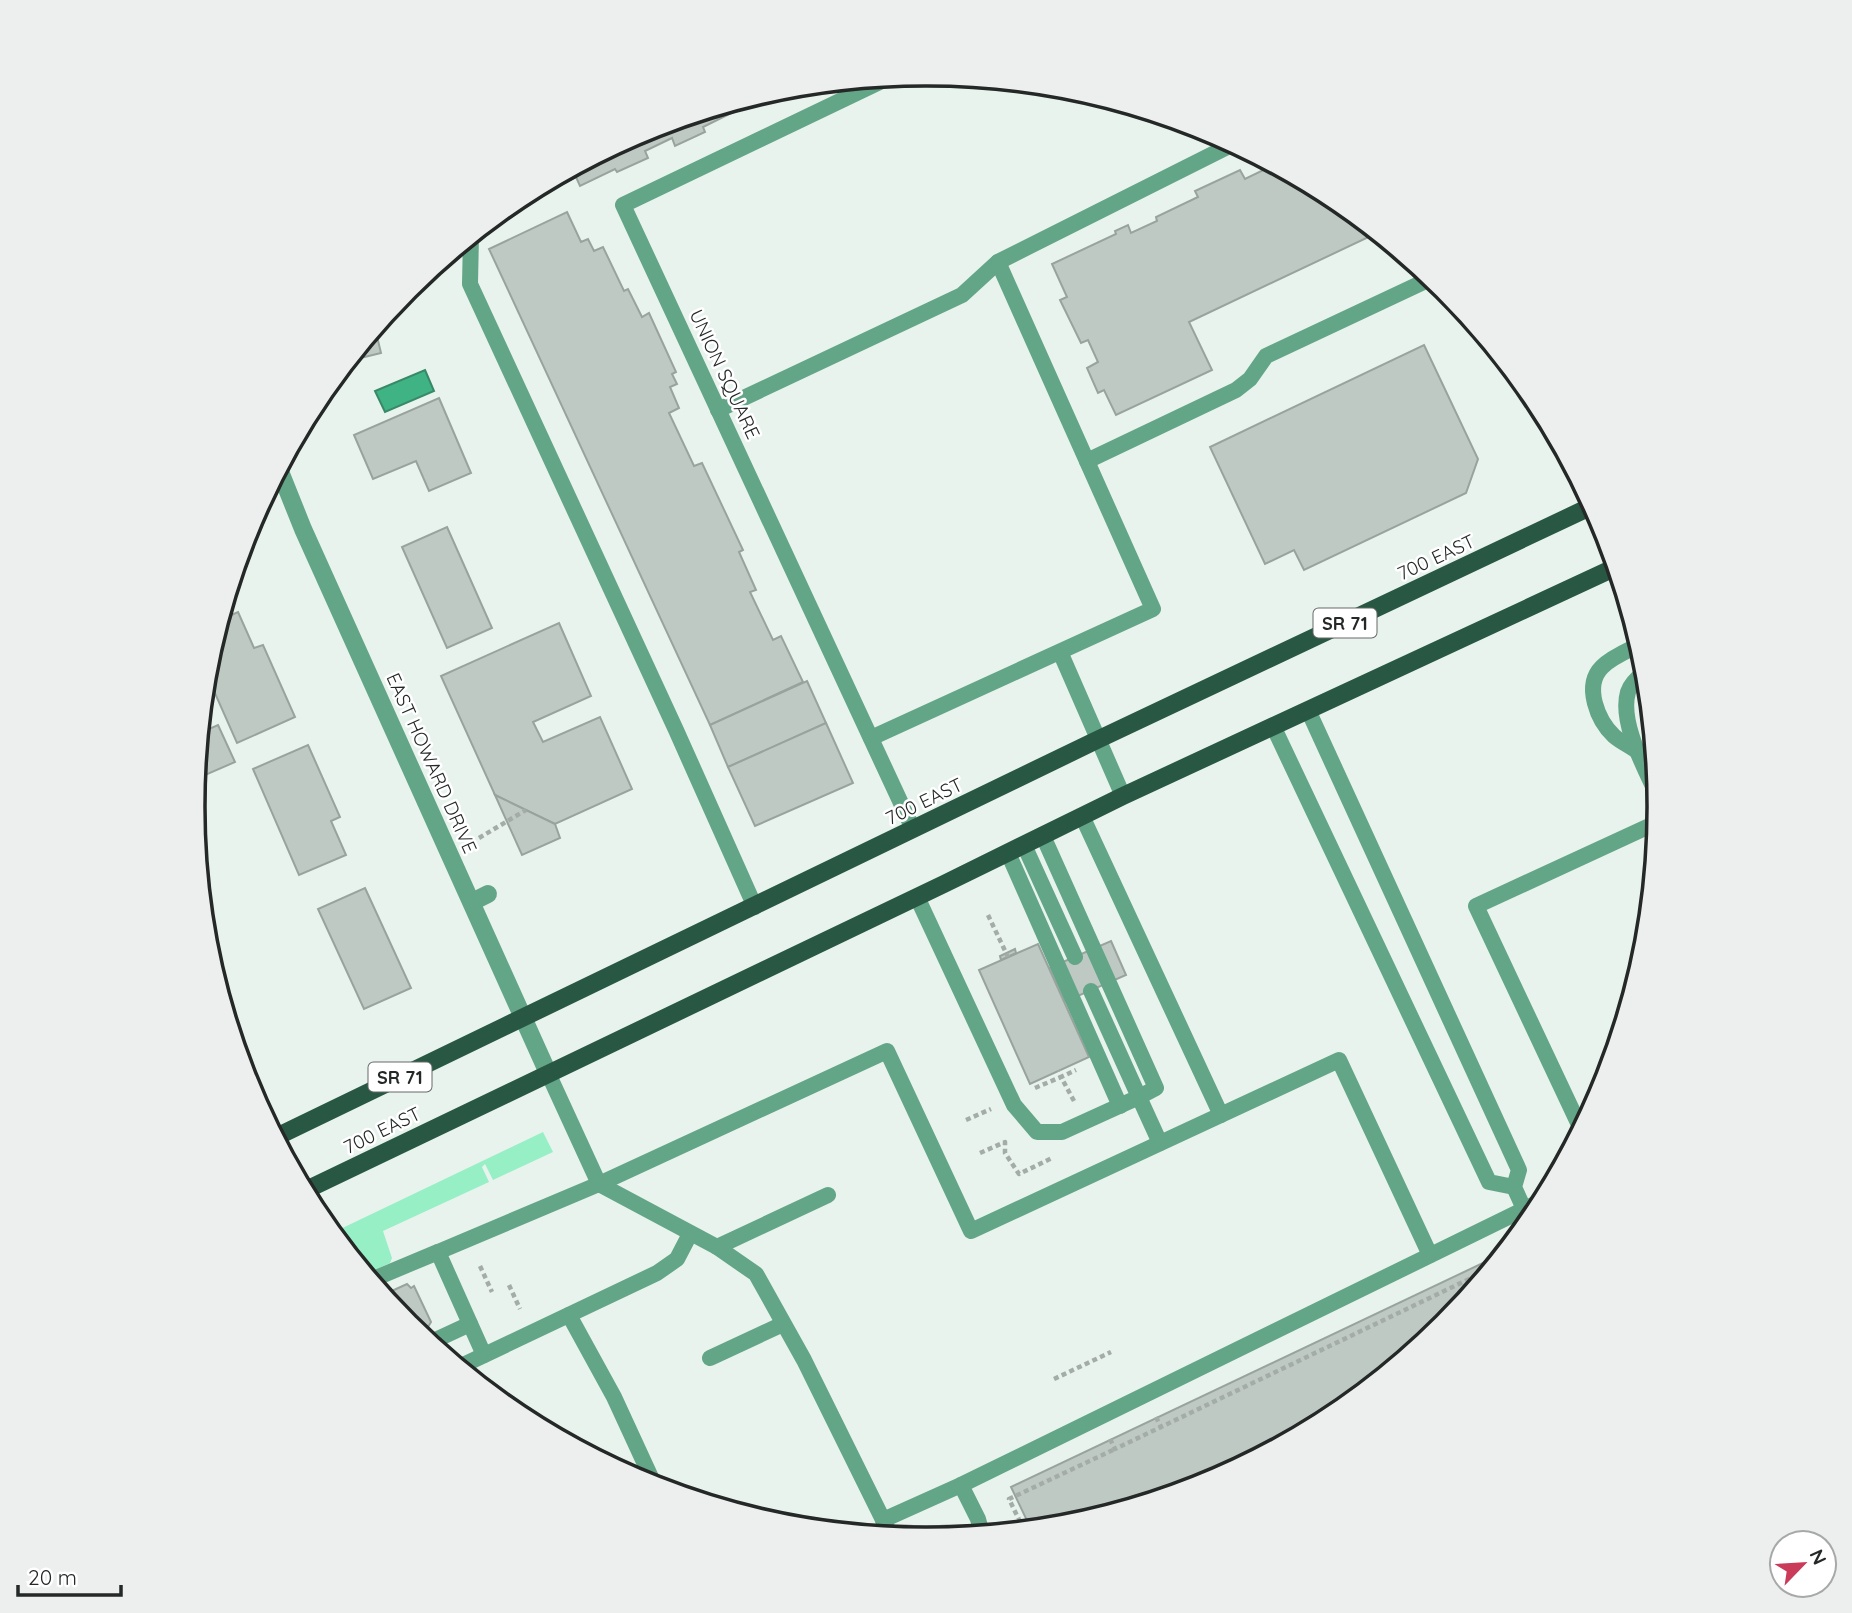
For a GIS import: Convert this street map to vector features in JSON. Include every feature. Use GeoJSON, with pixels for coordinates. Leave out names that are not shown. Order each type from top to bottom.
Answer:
{"type":"FeatureCollection","features":[{"type":"Feature","properties":{"kind":"main road","name":"700 EAST"},"geometry":{"type":"LineString","coordinates":[[284,1133],[1097,740],[1582,511]]}},
{"type":"Feature","properties":{"kind":"main road","name":"700 EAST"},"geometry":{"type":"LineString","coordinates":[[314,1186],[1122,796],[1607,571]]}},
{"type":"Feature","properties":{"kind":"street","name":"EAST HOWARD DRIVE"},"geometry":{"type":"LineString","coordinates":[[284,481],[548,1073]]}},
{"type":"Feature","properties":{"kind":"street"},"geometry":{"type":"LineString","coordinates":[[472,902],[488,894]]}},
{"type":"Feature","properties":{"kind":"lane","name":"UNION SQUARE"},"geometry":{"type":"LineString","coordinates":[[866,88],[624,205],[914,829]]}},
{"type":"Feature","properties":{"kind":"lane"},"geometry":{"type":"LineString","coordinates":[[718,410],[962,295],[998,262],[1222,150]]}},
{"type":"Feature","properties":{"kind":"lane"},"geometry":{"type":"LineString","coordinates":[[471,249],[470,284],[755,907]]}},
{"type":"Feature","properties":{"kind":"lane"},"geometry":{"type":"LineString","coordinates":[[871,738],[1060,654],[1153,609],[998,262]]}},
{"type":"Feature","properties":{"kind":"lane"},"geometry":{"type":"LineString","coordinates":[[1087,461],[1236,390],[1250,379],[1266,356],[1421,283]]}},
{"type":"Feature","properties":{"kind":"lane"},"geometry":{"type":"LineString","coordinates":[[1629,650],[1601,668],[1594,680],[1593,694],[1602,721],[1615,736],[1637,751]]}},
{"type":"Feature","properties":{"kind":"lane"},"geometry":{"type":"LineString","coordinates":[[1060,654],[1122,796]]}},
{"type":"Feature","properties":{"kind":"lane"},"geometry":{"type":"LineString","coordinates":[[1635,680],[1628,692],[1626,710],[1637,751],[1645,770]]}},
{"type":"Feature","properties":{"kind":"lane"},"geometry":{"type":"LineString","coordinates":[[1308,710],[1519,1170],[1514,1186],[1524,1209]]}},
{"type":"Feature","properties":{"kind":"lane"},"geometry":{"type":"LineString","coordinates":[[1273,726],[1489,1182],[1514,1186]]}},
{"type":"Feature","properties":{"kind":"lane"},"geometry":{"type":"LineString","coordinates":[[1082,816],[1221,1115]]}},
{"type":"Feature","properties":{"kind":"lane"},"geometry":{"type":"LineString","coordinates":[[1576,1117],[1476,906],[1646,827]]}},
{"type":"Feature","properties":{"kind":"lane"},"geometry":{"type":"LineString","coordinates":[[917,897],[1014,1105],[1037,1132],[1062,1132],[1139,1097],[1156,1088],[1043,836]]}},
{"type":"Feature","properties":{"kind":"lane"},"geometry":{"type":"LineString","coordinates":[[1016,849],[1075,957]]}},
{"type":"Feature","properties":{"kind":"lane"},"geometry":{"type":"LineString","coordinates":[[1016,849],[1120,1106]]}},
{"type":"Feature","properties":{"kind":"lane"},"geometry":{"type":"LineString","coordinates":[[1091,991],[1160,1143]]}},
{"type":"Feature","properties":{"kind":"lane"},"geometry":{"type":"LineString","coordinates":[[379,1276],[599,1184],[887,1051],[971,1231],[1339,1060],[1430,1255]]}},
{"type":"Feature","properties":{"kind":"lane"},"geometry":{"type":"LineString","coordinates":[[548,1073],[599,1184],[717,1247],[756,1274],[804,1360],[886,1526]]}},
{"type":"Feature","properties":{"kind":"lane"},"geometry":{"type":"LineString","coordinates":[[717,1247],[828,1195]]}},
{"type":"Feature","properties":{"kind":"lane"},"geometry":{"type":"LineString","coordinates":[[883,1520],[961,1485],[1523,1209]]}},
{"type":"Feature","properties":{"kind":"lane"},"geometry":{"type":"LineString","coordinates":[[468,1362],[657,1273],[677,1259],[690,1234]]}},
{"type":"Feature","properties":{"kind":"lane"},"geometry":{"type":"LineString","coordinates":[[438,1252],[484,1355]]}},
{"type":"Feature","properties":{"kind":"lane"},"geometry":{"type":"LineString","coordinates":[[569,1315],[614,1396],[646,1470]]}},
{"type":"Feature","properties":{"kind":"lane"},"geometry":{"type":"LineString","coordinates":[[440,1338],[470,1324]]}},
{"type":"Feature","properties":{"kind":"lane"},"geometry":{"type":"LineString","coordinates":[[710,1358],[783,1324]]}},
{"type":"Feature","properties":{"kind":"lane"},"geometry":{"type":"LineString","coordinates":[[961,1485],[980,1525]]}},
{"type":"Feature","properties":{"kind":"path"},"geometry":{"type":"LineString","coordinates":[[479,838],[526,810]]}},
{"type":"Feature","properties":{"kind":"path"},"geometry":{"type":"LineString","coordinates":[[988,915],[1008,957]]}},
{"type":"Feature","properties":{"kind":"path"},"geometry":{"type":"LineString","coordinates":[[1059,1070],[1077,1108]]}},
{"type":"Feature","properties":{"kind":"path"},"geometry":{"type":"LineString","coordinates":[[1031,1090],[1061,1077]]}},
{"type":"Feature","properties":{"kind":"path"},"geometry":{"type":"LineString","coordinates":[[966,1120],[992,1108]]}},
{"type":"Feature","properties":{"kind":"path"},"geometry":{"type":"LineString","coordinates":[[980,1153],[1005,1142]]}},
{"type":"Feature","properties":{"kind":"path"},"geometry":{"type":"LineString","coordinates":[[480,1266],[492,1292]]}},
{"type":"Feature","properties":{"kind":"path"},"geometry":{"type":"LineString","coordinates":[[1020,1521],[1009,1499],[1471,1278]]}},
{"type":"Feature","properties":{"kind":"path"},"geometry":{"type":"LineString","coordinates":[[509,1285],[522,1313]]}},
{"type":"Feature","properties":{"kind":"path"},"geometry":{"type":"LineString","coordinates":[[1054,1379],[1111,1352]]}},
{"type":"Feature","properties":{"kind":"path"},"geometry":{"type":"LineString","coordinates":[[1154,1413],[1161,1427]]}},
{"type":"Feature","properties":{"kind":"path"},"geometry":{"type":"LineString","coordinates":[[1108,1435],[1115,1449]]}},
{"type":"Feature","properties":{"kind":"shaded area"},"geometry":{"type":"Polygon","coordinates":[[[425,370],[434,391],[385,412],[375,391],[425,370]]]}},
{"type":"Feature","properties":{"kind":"shaded area"},"geometry":{"type":"Polygon","coordinates":[[[543,1132],[553,1152],[493,1180],[485,1164],[482,1167],[489,1182],[383,1231],[392,1258],[390,1263],[374,1270],[342,1228],[543,1132]]]}},
{"type":"Feature","properties":{"kind":"building"},"geometry":{"type":"Polygon","coordinates":[[[735,111],[703,127],[705,132],[675,146],[672,138],[645,151],[648,158],[617,172],[615,169],[580,186],[576,177],[569,180],[650,141],[735,111]]]}},
{"type":"Feature","properties":{"kind":"building"},"geometry":{"type":"Polygon","coordinates":[[[1240,170],[1245,179],[1264,170],[1326,207],[1368,237],[1189,322],[1212,370],[1116,415],[1104,390],[1098,393],[1087,368],[1098,362],[1088,340],[1081,343],[1060,300],[1067,297],[1052,264],[1116,234],[1115,231],[1128,225],[1131,233],[1157,221],[1156,217],[1198,197],[1195,191],[1240,170]]]}},
{"type":"Feature","properties":{"kind":"building"},"geometry":{"type":"Polygon","coordinates":[[[567,212],[581,242],[588,239],[594,251],[603,247],[624,291],[628,289],[642,317],[649,313],[676,372],[672,374],[677,384],[670,387],[679,408],[669,413],[694,466],[702,463],[743,550],[739,552],[756,590],[750,592],[773,640],[781,636],[803,682],[710,725],[489,249],[567,212]]]}},
{"type":"Feature","properties":{"kind":"building"},"geometry":{"type":"Polygon","coordinates":[[[378,339],[381,353],[363,357],[378,339]]]}},
{"type":"Feature","properties":{"kind":"building"},"geometry":{"type":"Polygon","coordinates":[[[1424,345],[1478,459],[1466,493],[1304,570],[1294,550],[1265,564],[1210,447],[1424,345]]]}},
{"type":"Feature","properties":{"kind":"building"},"geometry":{"type":"Polygon","coordinates":[[[439,398],[471,473],[429,491],[416,461],[373,479],[354,435],[439,398]]]}},
{"type":"Feature","properties":{"kind":"building"},"geometry":{"type":"Polygon","coordinates":[[[447,527],[492,628],[447,648],[402,547],[447,527]]]}},
{"type":"Feature","properties":{"kind":"building"},"geometry":{"type":"Polygon","coordinates":[[[238,612],[254,648],[263,645],[295,717],[237,743],[214,692],[232,615],[238,612]]]}},
{"type":"Feature","properties":{"kind":"building"},"geometry":{"type":"Polygon","coordinates":[[[559,623],[591,696],[533,722],[543,742],[600,717],[632,789],[555,824],[495,795],[441,676],[559,623]]]}},
{"type":"Feature","properties":{"kind":"building"},"geometry":{"type":"Polygon","coordinates":[[[807,681],[826,723],[728,767],[710,725],[807,681]]]}},
{"type":"Feature","properties":{"kind":"building"},"geometry":{"type":"Polygon","coordinates":[[[826,723],[853,783],[755,826],[728,767],[826,723]]]}},
{"type":"Feature","properties":{"kind":"building"},"geometry":{"type":"Polygon","coordinates":[[[218,725],[235,762],[206,774],[207,759],[210,729],[218,725]]]}},
{"type":"Feature","properties":{"kind":"building"},"geometry":{"type":"Polygon","coordinates":[[[308,745],[340,817],[331,821],[346,855],[299,875],[253,769],[308,745]]]}},
{"type":"Feature","properties":{"kind":"building"},"geometry":{"type":"Polygon","coordinates":[[[495,795],[555,824],[560,838],[522,855],[495,795]]]}},
{"type":"Feature","properties":{"kind":"building"},"geometry":{"type":"Polygon","coordinates":[[[365,888],[411,988],[364,1009],[318,909],[365,888]]]}},
{"type":"Feature","properties":{"kind":"building"},"geometry":{"type":"Polygon","coordinates":[[[1111,941],[1126,975],[1064,1002],[1049,968],[1111,941]]]}},
{"type":"Feature","properties":{"kind":"building"},"geometry":{"type":"Polygon","coordinates":[[[1038,944],[1089,1057],[1030,1084],[979,970],[1038,944]]]}},
{"type":"Feature","properties":{"kind":"building"},"geometry":{"type":"Polygon","coordinates":[[[1015,949],[1016,953],[1001,960],[1000,956],[1015,949]]]}},
{"type":"Feature","properties":{"kind":"building"},"geometry":{"type":"Polygon","coordinates":[[[1484,1263],[1436,1316],[1365,1378],[1286,1431],[1245,1453],[1158,1489],[1113,1503],[1027,1520],[1011,1487],[1484,1263]]]}},
{"type":"Feature","properties":{"kind":"building"},"geometry":{"type":"Polygon","coordinates":[[[407,1284],[411,1288],[414,1286],[431,1322],[428,1327],[416,1316],[392,1291],[407,1284]]]}}]}
